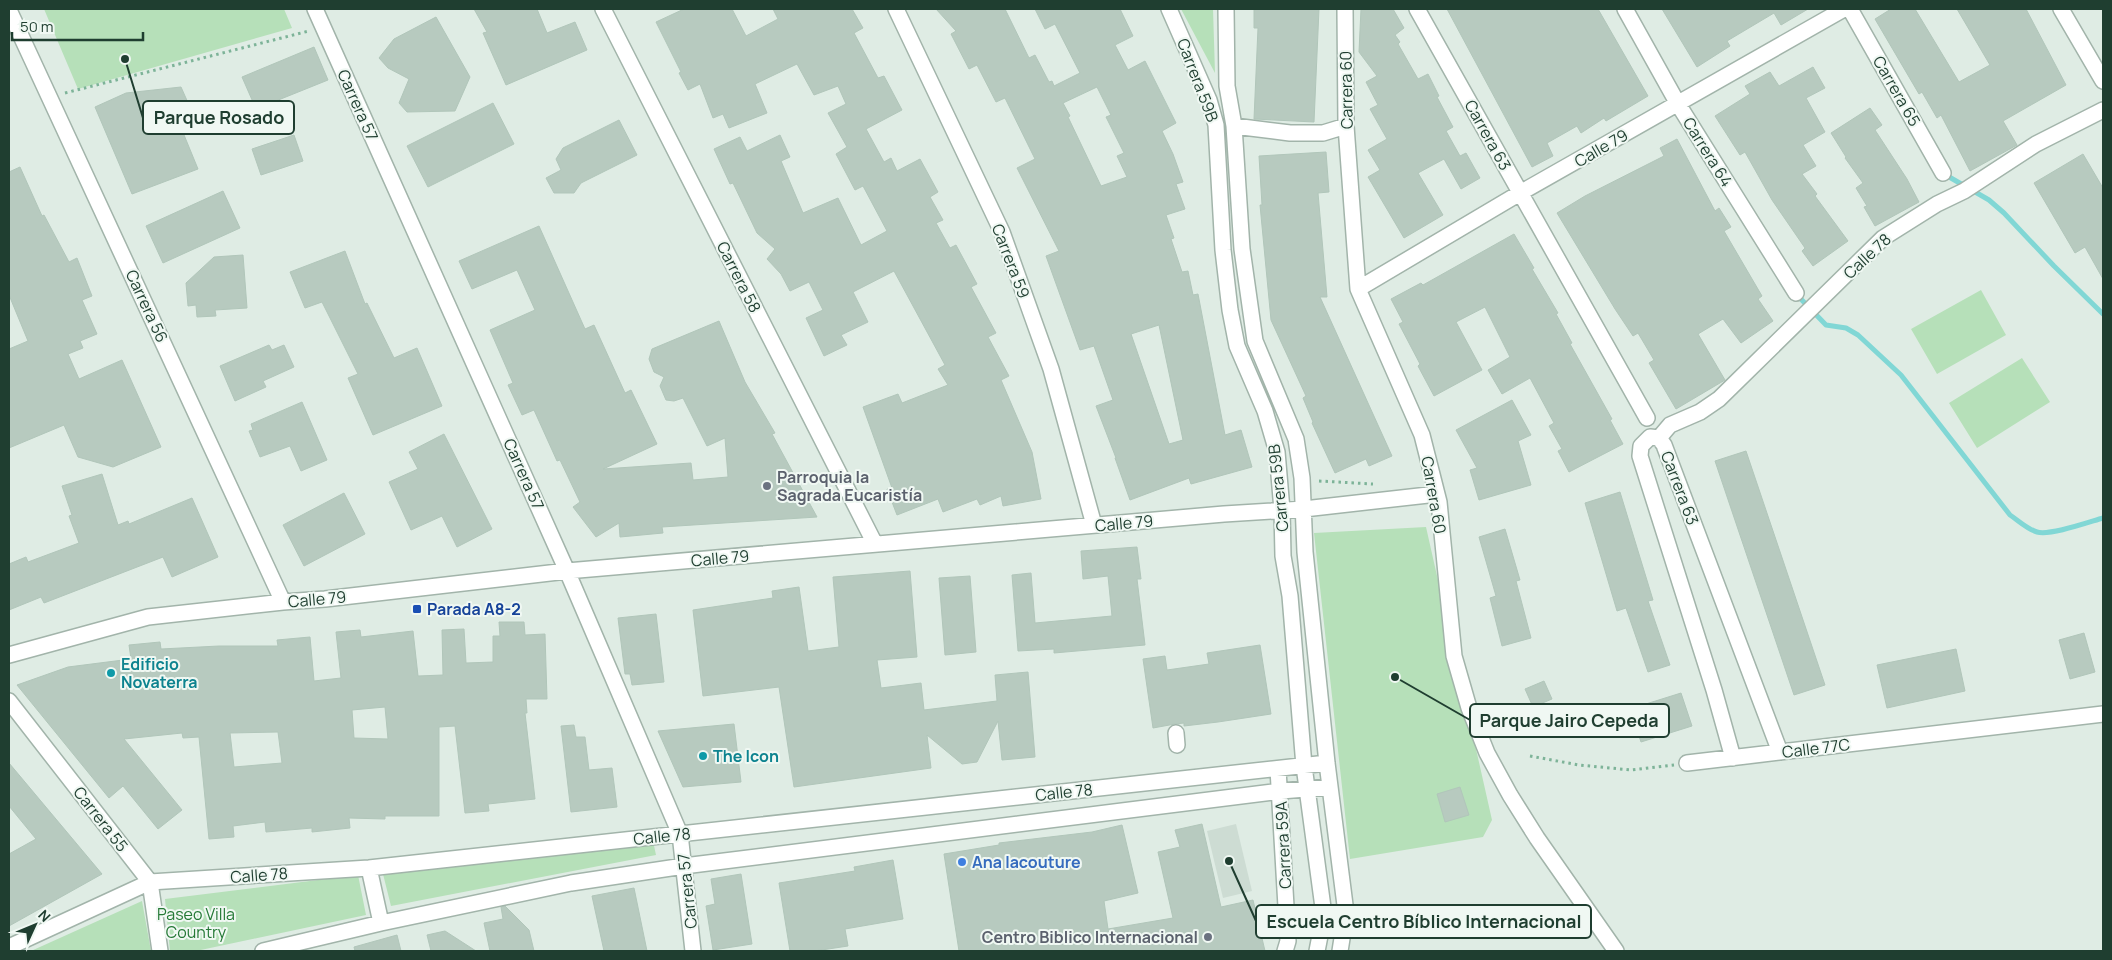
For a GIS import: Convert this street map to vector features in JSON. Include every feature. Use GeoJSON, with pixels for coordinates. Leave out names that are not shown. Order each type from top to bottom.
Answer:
{"type":"FeatureCollection","features":[{"type":"Feature","properties":{"kind":"street","name":"Carrera 57"},"geometry":{"type":"LineString","coordinates":[[315,9],[567,571],[680,834],[693,951]]}},
{"type":"Feature","properties":{"kind":"street","name":"Carrera 58"},"geometry":{"type":"LineString","coordinates":[[603,9],[875,544]]}},
{"type":"Feature","properties":{"kind":"street","name":"Carrera 59"},"geometry":{"type":"LineString","coordinates":[[896,9],[1002,232],[1051,369],[1094,525]]}},
{"type":"Feature","properties":{"kind":"street","name":"Carrera 59B"},"geometry":{"type":"LineString","coordinates":[[1169,9],[1208,100],[1216,125],[1223,250],[1230,310],[1237,346],[1265,411],[1277,452],[1282,510],[1283,556],[1290,596],[1304,766],[1324,915],[1317,951]]}},
{"type":"Feature","properties":{"kind":"street","name":"Carrera 59B"},"geometry":{"type":"LineString","coordinates":[[1226,9],[1227,86],[1234,126],[1242,249],[1255,341],[1296,440],[1327,764],[1346,913],[1340,951]]}},
{"type":"Feature","properties":{"kind":"street","name":"Carrera 60"},"geometry":{"type":"LineString","coordinates":[[1345,9],[1346,126],[1358,289],[1422,435],[1437,494],[1446,564],[1454,656],[1469,708],[1487,753],[1510,795],[1537,838],[1616,951]]}},
{"type":"Feature","properties":{"kind":"street","name":"Carrera 63"},"geometry":{"type":"LineString","coordinates":[[1417,9],[1647,418]]}},
{"type":"Feature","properties":{"kind":"street","name":"Carrera 64"},"geometry":{"type":"LineString","coordinates":[[1625,9],[1678,104],[1796,293]]}},
{"type":"Feature","properties":{"kind":"street","name":"Calle 79"},"geometry":{"type":"LineString","coordinates":[[1358,289],[1520,193],[1844,9]]}},
{"type":"Feature","properties":{"kind":"street","name":"Carrera 65"},"geometry":{"type":"LineString","coordinates":[[1850,9],[1943,173]]}},
{"type":"Feature","properties":{"kind":"street"},"geometry":{"type":"LineString","coordinates":[[2061,9],[2103,81]]}},
{"type":"Feature","properties":{"kind":"street","name":"Carrera 56"},"geometry":{"type":"LineString","coordinates":[[9,10],[283,602]]}},
{"type":"Feature","properties":{"kind":"street","name":"Calle 78"},"geometry":{"type":"LineString","coordinates":[[1658,438],[1670,426],[1700,412],[1719,399],[1883,238],[1937,204],[1964,191],[2036,144],[2103,110]]}},
{"type":"Feature","properties":{"kind":"street"},"geometry":{"type":"LineString","coordinates":[[1234,126],[1290,133],[1323,134],[1346,126]]}},
{"type":"Feature","properties":{"kind":"street"},"geometry":{"type":"LineString","coordinates":[[1223,250],[1242,249]]}},
{"type":"Feature","properties":{"kind":"street","name":"Carrera 63"},"geometry":{"type":"LineString","coordinates":[[1733,758],[1711,681],[1640,456],[1639,451],[1643,442],[1650,437],[1658,438],[1664,445],[1780,752]]}},
{"type":"Feature","properties":{"kind":"street","name":"Calle 79"},"geometry":{"type":"LineString","coordinates":[[9,655],[148,617],[567,571],[1094,525],[1304,509],[1437,494]]}},
{"type":"Feature","properties":{"kind":"street","name":"Carrera 55"},"geometry":{"type":"LineString","coordinates":[[9,701],[150,882],[160,951]]}},
{"type":"Feature","properties":{"kind":"street","name":"Calle 77C"},"geometry":{"type":"LineString","coordinates":[[1686,763],[2103,714]]}},
{"type":"Feature","properties":{"kind":"street","name":"Calle 78"},"geometry":{"type":"LineString","coordinates":[[9,947],[150,882],[369,868],[1327,764]]}},
{"type":"Feature","properties":{"kind":"street","name":"Carrera 59A"},"geometry":{"type":"LineString","coordinates":[[1278,769],[1281,791],[1288,941],[1285,951]]}},
{"type":"Feature","properties":{"kind":"street","name":"Calle 78"},"geometry":{"type":"LineString","coordinates":[[262,951],[381,923],[570,883],[684,866],[1281,791],[1330,787]]}},
{"type":"Feature","properties":{"kind":"street"},"geometry":{"type":"LineString","coordinates":[[369,868],[381,923]]}},
{"type":"Feature","properties":{"kind":"path"},"geometry":{"type":"LineString","coordinates":[[50,96],[324,28]]}},
{"type":"Feature","properties":{"kind":"path"},"geometry":{"type":"LineString","coordinates":[[1319,481],[1380,484]]}},
{"type":"Feature","properties":{"kind":"path"},"geometry":{"type":"LineString","coordinates":[[1530,756],[1579,765],[1631,770],[1686,763]]}},
{"type":"Feature","properties":{"kind":"shaded area"},"geometry":{"type":"Polygon","coordinates":[[[1236,824],[1252,891],[1223,898],[1207,831],[1236,824]]]}},
{"type":"Feature","properties":{"kind":"green space"},"geometry":{"type":"Polygon","coordinates":[[[44,9],[284,9],[292,28],[78,89],[44,9]]]}},
{"type":"Feature","properties":{"kind":"green space"},"geometry":{"type":"Polygon","coordinates":[[[1181,9],[1213,9],[1215,73],[1181,9]]]}},
{"type":"Feature","properties":{"kind":"green space"},"geometry":{"type":"Polygon","coordinates":[[[1981,290],[2006,335],[1937,374],[1911,329],[1981,290]]]}},
{"type":"Feature","properties":{"kind":"green space"},"geometry":{"type":"Polygon","coordinates":[[[2022,358],[2050,402],[1977,448],[1949,403],[2022,358]]]}},
{"type":"Feature","properties":{"kind":"green space"},"geometry":{"type":"Polygon","coordinates":[[[1426,527],[1492,820],[1483,837],[1350,859],[1314,533],[1426,527]]]}},
{"type":"Feature","properties":{"kind":"green space"},"geometry":{"type":"Polygon","coordinates":[[[653,841],[656,855],[391,906],[383,874],[653,841]]]}},
{"type":"Feature","properties":{"kind":"green space","name":"Paseo Villa Country"},"geometry":{"type":"Polygon","coordinates":[[[358,875],[366,915],[196,951],[170,951],[165,899],[358,875]]]}},
{"type":"Feature","properties":{"kind":"green space","name":"Paseo Villa Country"},"geometry":{"type":"Polygon","coordinates":[[[142,901],[151,951],[31,951],[142,901]]]}},
{"type":"Feature","properties":{"kind":"building"},"geometry":{"type":"Polygon","coordinates":[[[474,9],[537,9],[547,33],[575,22],[587,50],[506,85],[483,33],[487,32],[474,9]]]}},
{"type":"Feature","properties":{"kind":"building"},"geometry":{"type":"Polygon","coordinates":[[[684,9],[732,9],[746,36],[778,19],[773,9],[852,9],[863,28],[854,33],[878,78],[884,76],[902,110],[866,129],[884,162],[891,158],[897,171],[920,159],[938,192],[930,197],[943,220],[936,223],[950,248],[956,245],[977,284],[971,287],[996,333],[988,337],[1009,376],[1001,380],[1032,452],[1041,499],[1003,506],[1001,496],[980,505],[977,499],[943,512],[938,499],[897,515],[887,489],[892,488],[863,407],[898,394],[902,403],[948,385],[938,369],[945,365],[894,271],[853,292],[868,322],[841,335],[847,345],[824,356],[806,318],[823,310],[809,282],[790,291],[781,274],[767,259],[775,249],[757,233],[733,183],[730,184],[714,149],[740,137],[747,151],[780,135],[790,157],[781,161],[803,213],[838,198],[861,245],[887,231],[863,186],[855,190],[836,154],[847,147],[828,113],[846,104],[838,86],[814,95],[797,64],[755,84],[767,113],[729,128],[723,114],[713,118],[700,84],[688,90],[656,22],[684,9]]]}},
{"type":"Feature","properties":{"kind":"building"},"geometry":{"type":"Polygon","coordinates":[[[936,9],[1005,9],[1029,58],[1035,55],[1049,82],[1052,81],[1054,86],[1080,73],[1055,24],[1045,29],[1035,9],[1120,9],[1133,36],[1115,45],[1128,70],[1145,61],[1176,123],[1162,131],[1183,182],[1176,184],[1185,209],[1166,215],[1174,238],[1171,239],[1182,272],[1188,271],[1193,295],[1198,294],[1225,435],[1241,430],[1252,467],[1191,484],[1189,478],[1130,500],[1096,406],[1113,400],[1094,346],[1080,350],[1046,256],[1059,251],[1017,168],[1035,159],[1005,98],[996,102],[977,65],[969,69],[951,34],[956,31],[936,9]],[[1097,87],[1063,103],[1101,186],[1127,177],[1117,156],[1124,153],[1106,117],[1111,115],[1097,87]],[[1159,325],[1131,334],[1169,444],[1183,440],[1159,325]]]}},
{"type":"Feature","properties":{"kind":"building"},"geometry":{"type":"Polygon","coordinates":[[[1254,9],[1319,9],[1314,122],[1254,119],[1258,28],[1254,28],[1254,9]]]}},
{"type":"Feature","properties":{"kind":"building"},"geometry":{"type":"Polygon","coordinates":[[[1361,9],[1393,9],[1404,28],[1395,35],[1400,42],[1398,44],[1418,79],[1428,74],[1439,96],[1437,97],[1453,127],[1446,131],[1460,156],[1466,153],[1480,178],[1461,189],[1444,159],[1418,173],[1443,215],[1404,238],[1368,177],[1380,170],[1368,150],[1387,139],[1370,109],[1378,105],[1366,82],[1377,76],[1359,52],[1361,9]]]}},
{"type":"Feature","properties":{"kind":"building"},"geometry":{"type":"Polygon","coordinates":[[[1447,9],[1598,9],[1648,96],[1606,121],[1604,118],[1581,133],[1577,126],[1547,143],[1553,156],[1532,167],[1447,9]]]}},
{"type":"Feature","properties":{"kind":"building"},"geometry":{"type":"Polygon","coordinates":[[[1662,9],[1808,9],[1781,25],[1774,13],[1727,41],[1730,46],[1697,67],[1662,9]]]}},
{"type":"Feature","properties":{"kind":"building"},"geometry":{"type":"Polygon","coordinates":[[[1891,9],[1915,9],[1959,82],[1990,65],[1957,9],[2026,9],[2066,85],[2003,121],[2017,145],[1970,171],[1941,115],[1937,118],[1922,92],[1919,94],[1875,19],[1891,9]]]}},
{"type":"Feature","properties":{"kind":"building"},"geometry":{"type":"Polygon","coordinates":[[[436,17],[470,77],[455,111],[407,112],[399,103],[409,79],[388,68],[379,58],[394,39],[436,17]]]}},
{"type":"Feature","properties":{"kind":"building"},"geometry":{"type":"Polygon","coordinates":[[[314,47],[328,80],[256,109],[242,77],[314,47]]]}},
{"type":"Feature","properties":{"kind":"building"},"geometry":{"type":"Polygon","coordinates":[[[1813,67],[1825,88],[1806,98],[1825,132],[1803,145],[1816,166],[1802,174],[1817,194],[1815,196],[1848,241],[1813,266],[1802,251],[1805,248],[1772,200],[1745,152],[1740,155],[1715,116],[1750,94],[1745,86],[1770,72],[1779,86],[1813,67]]]}},
{"type":"Feature","properties":{"kind":"building"},"geometry":{"type":"Polygon","coordinates":[[[181,87],[197,123],[182,130],[198,169],[132,194],[95,107],[126,93],[181,87]]]}},
{"type":"Feature","properties":{"kind":"building"},"geometry":{"type":"Polygon","coordinates":[[[493,103],[514,144],[428,187],[407,146],[493,103]]]}},
{"type":"Feature","properties":{"kind":"building"},"geometry":{"type":"Polygon","coordinates":[[[1870,108],[1882,125],[1875,130],[1907,179],[1919,202],[1875,226],[1864,207],[1867,206],[1856,188],[1863,183],[1845,158],[1831,133],[1870,108]]]}},
{"type":"Feature","properties":{"kind":"building"},"geometry":{"type":"Polygon","coordinates":[[[619,120],[637,155],[581,183],[574,193],[554,193],[546,178],[561,170],[556,159],[563,148],[619,120]]]}},
{"type":"Feature","properties":{"kind":"building"},"geometry":{"type":"Polygon","coordinates":[[[294,135],[303,161],[261,175],[252,149],[294,135]]]}},
{"type":"Feature","properties":{"kind":"building"},"geometry":{"type":"Polygon","coordinates":[[[1677,139],[1715,211],[1719,208],[1731,227],[1724,231],[1762,296],[1758,299],[1773,321],[1741,343],[1723,319],[1698,334],[1725,380],[1676,409],[1649,363],[1654,360],[1638,333],[1633,336],[1557,213],[1585,196],[1664,156],[1660,148],[1677,139]]]}},
{"type":"Feature","properties":{"kind":"building"},"geometry":{"type":"Polygon","coordinates":[[[1326,152],[1329,192],[1318,193],[1327,297],[1320,297],[1392,456],[1369,466],[1366,459],[1335,473],[1312,423],[1303,398],[1306,396],[1271,320],[1260,205],[1262,205],[1259,156],[1326,152]]]}},
{"type":"Feature","properties":{"kind":"building"},"geometry":{"type":"Polygon","coordinates":[[[2083,154],[2103,188],[2103,279],[2085,247],[2075,253],[2034,183],[2083,154]]]}},
{"type":"Feature","properties":{"kind":"building"},"geometry":{"type":"Polygon","coordinates":[[[20,167],[42,216],[44,215],[69,262],[77,258],[92,296],[82,300],[97,334],[80,341],[83,348],[68,354],[79,379],[122,360],[161,447],[113,467],[78,457],[64,425],[9,448],[9,349],[28,341],[9,295],[9,172],[20,167]]]}},
{"type":"Feature","properties":{"kind":"building"},"geometry":{"type":"Polygon","coordinates":[[[223,191],[240,228],[163,263],[146,226],[223,191]]]}},
{"type":"Feature","properties":{"kind":"building"},"geometry":{"type":"Polygon","coordinates":[[[539,226],[585,329],[594,325],[625,393],[631,390],[657,444],[603,469],[691,463],[693,480],[728,477],[725,438],[707,446],[683,398],[674,401],[666,400],[660,386],[664,377],[654,372],[649,359],[652,349],[719,321],[745,382],[775,433],[772,434],[817,517],[662,527],[663,533],[620,537],[619,523],[596,537],[573,507],[580,502],[560,460],[557,461],[534,410],[522,415],[508,385],[513,383],[490,330],[535,310],[517,270],[472,289],[459,261],[539,226]]]}},
{"type":"Feature","properties":{"kind":"building"},"geometry":{"type":"Polygon","coordinates":[[[1514,234],[1558,313],[1556,314],[1572,343],[1570,344],[1612,419],[1610,420],[1623,444],[1569,472],[1558,451],[1562,449],[1549,426],[1554,423],[1530,378],[1502,394],[1488,370],[1510,357],[1485,307],[1456,322],[1482,370],[1434,396],[1399,324],[1403,322],[1391,299],[1421,283],[1423,285],[1514,234]]]}},
{"type":"Feature","properties":{"kind":"building"},"geometry":{"type":"Polygon","coordinates":[[[345,251],[365,304],[367,303],[394,358],[417,348],[442,406],[373,435],[348,378],[358,374],[322,302],[305,308],[290,272],[345,251]]]}},
{"type":"Feature","properties":{"kind":"building"},"geometry":{"type":"Polygon","coordinates":[[[243,255],[247,308],[215,310],[216,316],[197,317],[196,305],[188,306],[186,283],[214,257],[243,255]]]}},
{"type":"Feature","properties":{"kind":"building"},"geometry":{"type":"Polygon","coordinates":[[[269,345],[272,350],[284,345],[294,367],[263,381],[266,387],[235,401],[220,366],[269,345]]]}},
{"type":"Feature","properties":{"kind":"building"},"geometry":{"type":"Polygon","coordinates":[[[1512,400],[1531,435],[1518,441],[1531,485],[1479,500],[1470,470],[1477,468],[1456,430],[1512,400]]]}},
{"type":"Feature","properties":{"kind":"building"},"geometry":{"type":"Polygon","coordinates":[[[302,402],[327,460],[301,471],[290,446],[260,457],[249,431],[253,430],[251,424],[302,402]]]}},
{"type":"Feature","properties":{"kind":"building"},"geometry":{"type":"Polygon","coordinates":[[[444,434],[492,529],[457,547],[442,516],[411,530],[389,482],[418,469],[409,452],[444,434]]]}},
{"type":"Feature","properties":{"kind":"building"},"geometry":{"type":"Polygon","coordinates":[[[1746,451],[1825,685],[1794,695],[1715,461],[1746,451]]]}},
{"type":"Feature","properties":{"kind":"building"},"geometry":{"type":"Polygon","coordinates":[[[102,474],[118,525],[128,521],[129,524],[192,498],[218,557],[172,577],[163,557],[44,603],[41,597],[9,610],[9,564],[26,557],[28,562],[79,543],[69,516],[72,515],[62,486],[102,474]]]}},
{"type":"Feature","properties":{"kind":"building"},"geometry":{"type":"Polygon","coordinates":[[[1620,492],[1653,600],[1648,601],[1670,665],[1648,672],[1626,608],[1617,611],[1585,503],[1620,492]]]}},
{"type":"Feature","properties":{"kind":"building"},"geometry":{"type":"Polygon","coordinates":[[[344,493],[365,534],[304,566],[283,525],[344,493]]]}},
{"type":"Feature","properties":{"kind":"building"},"geometry":{"type":"Polygon","coordinates":[[[1505,529],[1520,580],[1516,581],[1531,638],[1502,646],[1490,598],[1496,596],[1479,537],[1505,529]]]}},
{"type":"Feature","properties":{"kind":"building"},"geometry":{"type":"Polygon","coordinates":[[[1137,547],[1141,579],[1137,579],[1145,645],[1054,653],[1054,649],[1018,651],[1012,575],[1031,573],[1035,623],[1112,616],[1108,576],[1083,579],[1081,551],[1137,547]]]}},
{"type":"Feature","properties":{"kind":"building"},"geometry":{"type":"Polygon","coordinates":[[[910,571],[917,657],[877,660],[881,688],[921,683],[924,710],[997,701],[995,675],[1028,672],[1035,757],[1002,760],[998,721],[977,762],[962,764],[927,735],[931,768],[794,787],[779,687],[703,696],[693,610],[773,598],[772,591],[799,587],[808,651],[839,647],[833,577],[910,571]]]}},
{"type":"Feature","properties":{"kind":"building"},"geometry":{"type":"Polygon","coordinates":[[[970,576],[976,652],[945,655],[939,578],[970,576]]]}},
{"type":"Feature","properties":{"kind":"building"},"geometry":{"type":"Polygon","coordinates":[[[656,614],[664,682],[632,685],[630,674],[625,674],[618,618],[656,614]]]}},
{"type":"Feature","properties":{"kind":"building"},"geometry":{"type":"Polygon","coordinates":[[[499,622],[524,622],[525,635],[545,634],[547,699],[526,699],[527,713],[525,713],[535,799],[488,804],[489,811],[465,813],[455,726],[439,727],[439,816],[385,816],[385,819],[349,818],[350,828],[312,832],[312,828],[266,832],[265,822],[233,826],[234,837],[209,839],[199,737],[183,738],[182,733],[124,739],[182,810],[158,829],[123,786],[109,798],[17,685],[68,667],[131,659],[129,645],[160,642],[161,649],[219,646],[278,646],[277,640],[310,637],[314,681],[341,678],[336,632],[360,630],[361,637],[413,631],[418,676],[443,675],[442,630],[464,629],[466,663],[493,662],[493,636],[500,636],[499,622]],[[385,707],[352,710],[354,738],[388,739],[385,707]],[[278,732],[230,733],[234,767],[282,763],[278,732]]]}},
{"type":"Feature","properties":{"kind":"building"},"geometry":{"type":"Polygon","coordinates":[[[2084,633],[2095,672],[2070,679],[2059,640],[2084,633]]]}},
{"type":"Feature","properties":{"kind":"building"},"geometry":{"type":"Polygon","coordinates":[[[1260,645],[1271,714],[1218,722],[1184,726],[1184,723],[1153,728],[1143,659],[1165,656],[1167,670],[1209,664],[1207,653],[1260,645]]]}},
{"type":"Feature","properties":{"kind":"building"},"geometry":{"type":"Polygon","coordinates":[[[1956,649],[1965,691],[1887,708],[1877,665],[1956,649]]]}},
{"type":"Feature","properties":{"kind":"building"},"geometry":{"type":"Polygon","coordinates":[[[1544,681],[1552,699],[1533,707],[1525,689],[1544,681]]]}},
{"type":"Feature","properties":{"kind":"building"},"geometry":{"type":"Polygon","coordinates":[[[1681,693],[1692,726],[1641,742],[1630,709],[1681,693]]]}},
{"type":"Feature","properties":{"kind":"building","name":"The Icon"},"geometry":{"type":"Polygon","coordinates":[[[734,724],[741,782],[683,787],[658,731],[734,724]]]}},
{"type":"Feature","properties":{"kind":"building"},"geometry":{"type":"Polygon","coordinates":[[[574,725],[576,737],[585,737],[589,770],[612,768],[617,807],[571,812],[561,726],[574,725]]]}},
{"type":"Feature","properties":{"kind":"building"},"geometry":{"type":"Polygon","coordinates":[[[9,763],[102,874],[9,926],[9,854],[36,839],[9,806],[9,763]]]}},
{"type":"Feature","properties":{"kind":"building"},"geometry":{"type":"Polygon","coordinates":[[[1460,787],[1469,815],[1445,822],[1437,794],[1460,787]]]}},
{"type":"Feature","properties":{"kind":"building"},"geometry":{"type":"Polygon","coordinates":[[[1202,824],[1221,907],[1253,900],[1265,951],[959,951],[944,854],[999,845],[999,843],[1092,832],[1122,825],[1138,893],[1104,901],[1108,929],[1173,918],[1158,852],[1180,847],[1175,830],[1202,824]]]}},
{"type":"Feature","properties":{"kind":"building"},"geometry":{"type":"Polygon","coordinates":[[[893,860],[903,919],[845,929],[848,946],[815,951],[790,951],[779,883],[855,871],[854,867],[893,860]]]}},
{"type":"Feature","properties":{"kind":"building"},"geometry":{"type":"Polygon","coordinates":[[[741,874],[752,944],[713,950],[706,906],[715,904],[711,879],[741,874]]]}},
{"type":"Feature","properties":{"kind":"building"},"geometry":{"type":"Polygon","coordinates":[[[634,888],[647,951],[604,951],[592,896],[634,888]]]}},
{"type":"Feature","properties":{"kind":"building"},"geometry":{"type":"Polygon","coordinates":[[[505,906],[529,930],[534,951],[490,951],[484,923],[503,919],[501,907],[505,906]]]}},
{"type":"Feature","properties":{"kind":"building"},"geometry":{"type":"Polygon","coordinates":[[[445,931],[476,951],[431,951],[427,935],[445,931]]]}},
{"type":"Feature","properties":{"kind":"building"},"geometry":{"type":"Polygon","coordinates":[[[397,935],[401,951],[355,951],[354,947],[397,935]]]}},
{"type":"Feature","properties":{"kind":"waterway"},"geometry":{"type":"LineString","coordinates":[[1944,174],[1989,200],[2004,213],[2103,314]]}},
{"type":"Feature","properties":{"kind":"waterway"},"geometry":{"type":"LineString","coordinates":[[1797,295],[1826,325],[1846,328],[1858,335],[1901,375],[2010,515],[2023,525],[2043,533],[2070,528],[2103,518]]}},
{"type":"Feature","properties":{"kind":"place","name":"Parque Rosado"},"geometry":{"type":"Point","coordinates":[125,59]}},
{"type":"Feature","properties":{"kind":"place","name":"Parroquia la Sagrada Eucaristía"},"geometry":{"type":"Point","coordinates":[767,486]}},
{"type":"Feature","properties":{"kind":"place","name":"Parada A8-2"},"geometry":{"type":"Point","coordinates":[417,609]}},
{"type":"Feature","properties":{"kind":"place","name":"Edificio Novaterra"},"geometry":{"type":"Point","coordinates":[111,673]}},
{"type":"Feature","properties":{"kind":"place","name":"Parque Jairo Cepeda"},"geometry":{"type":"Point","coordinates":[1395,677]}},
{"type":"Feature","properties":{"kind":"place","name":"The Icon"},"geometry":{"type":"Point","coordinates":[703,756]}},
{"type":"Feature","properties":{"kind":"place","name":"Escuela Centro Bíblico Internacional"},"geometry":{"type":"Point","coordinates":[1229,861]}},
{"type":"Feature","properties":{"kind":"place","name":"Ana lacouture"},"geometry":{"type":"Point","coordinates":[962,862]}},
{"type":"Feature","properties":{"kind":"place","name":"Centro Biblico Internacional"},"geometry":{"type":"Point","coordinates":[1208,937]}}]}
